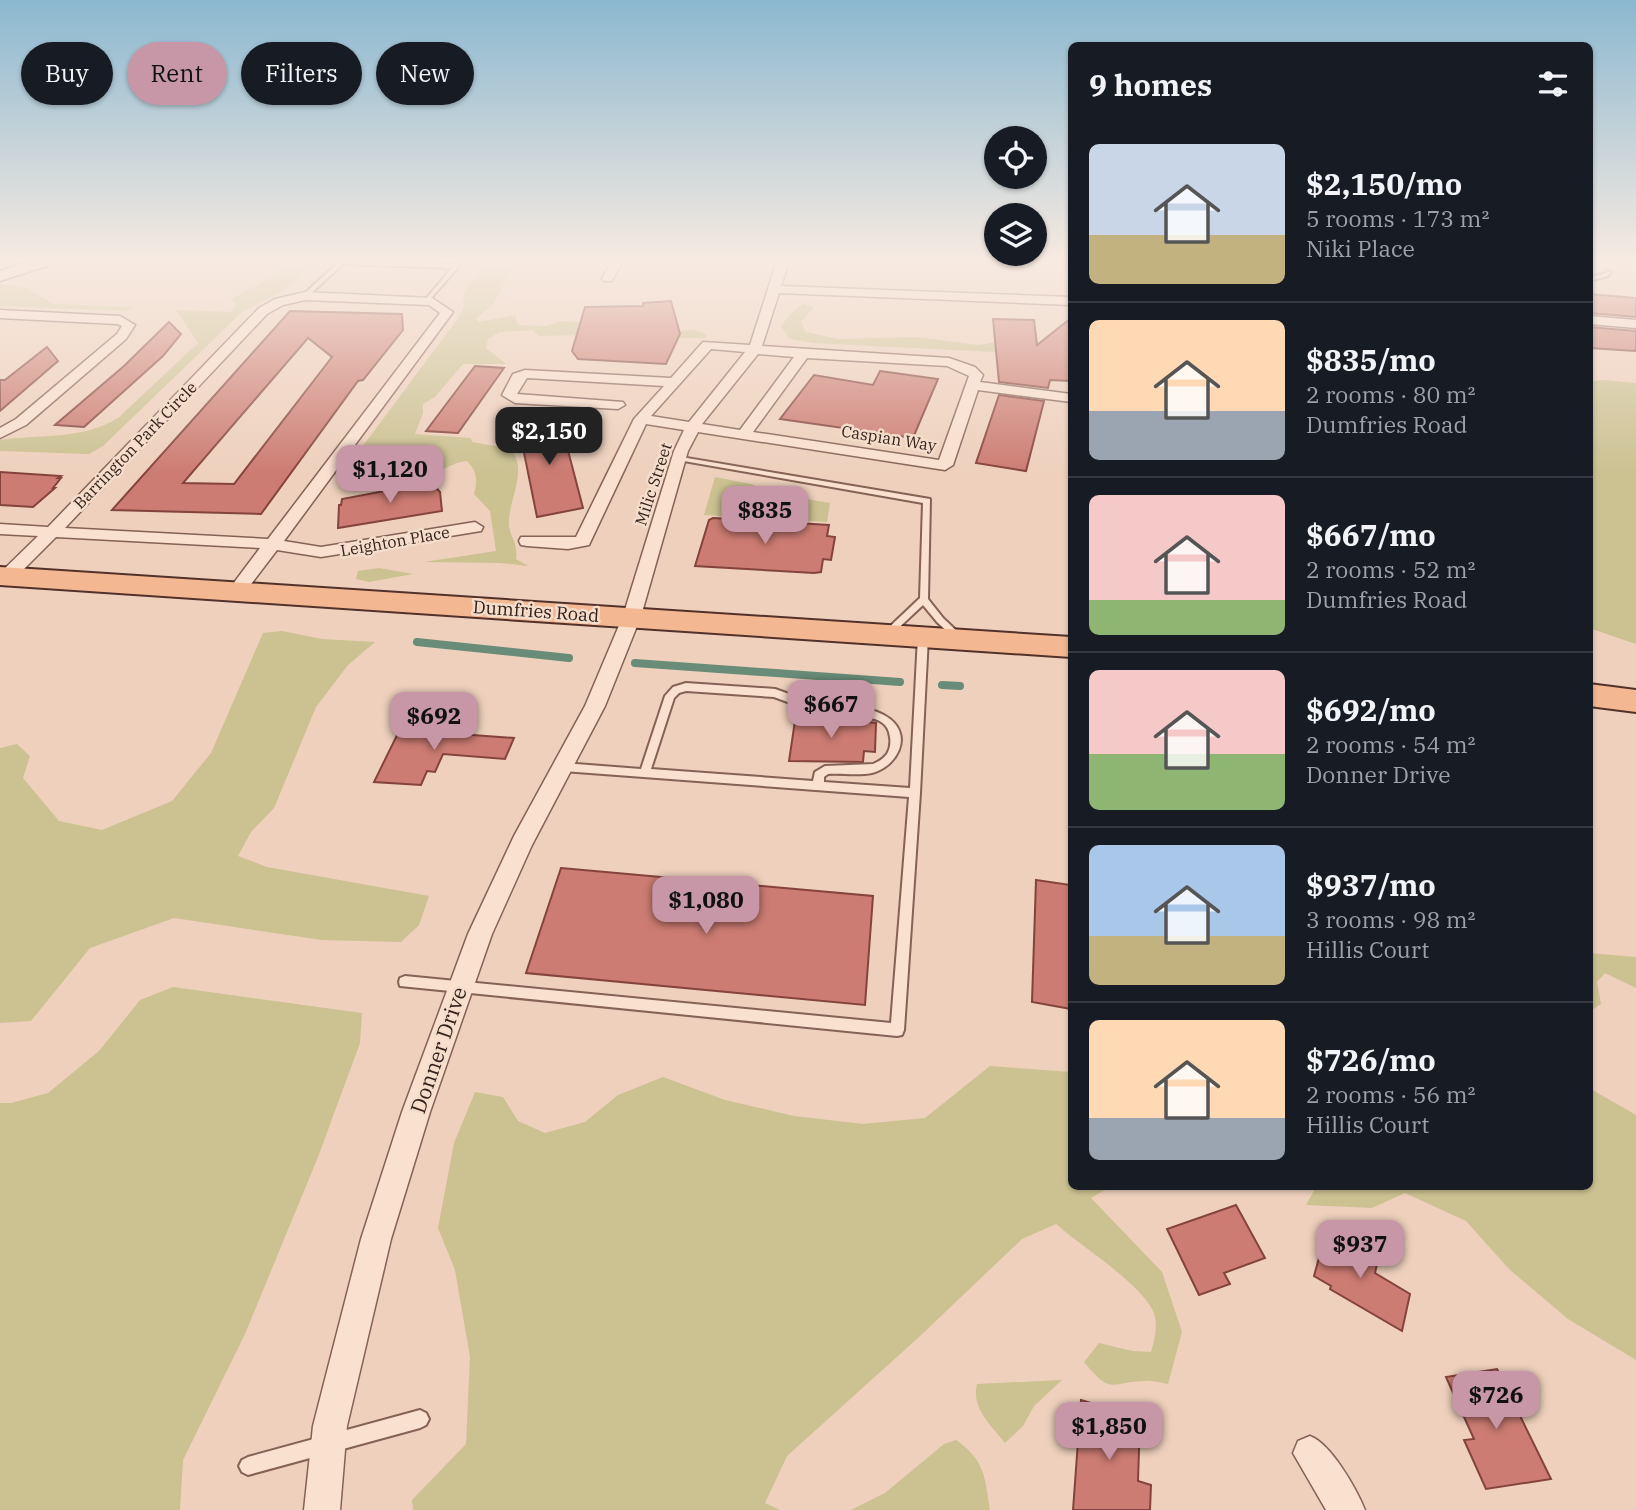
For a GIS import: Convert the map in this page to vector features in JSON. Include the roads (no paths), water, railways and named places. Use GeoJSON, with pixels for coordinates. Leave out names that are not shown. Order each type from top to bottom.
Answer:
{"type":"FeatureCollection","features":[{"type":"Feature","properties":{"kind":"main road","name":"Dumfries Road"},"geometry":{"type":"LineString","coordinates":[[3,576],[1068,646]]}},
{"type":"Feature","properties":{"kind":"main road"},"geometry":{"type":"LineString","coordinates":[[1593,696],[1636,701]]}},
{"type":"Feature","properties":{"kind":"street"},"geometry":{"type":"LineString","coordinates":[[0,434],[21,422],[125,331]]}},
{"type":"Feature","properties":{"kind":"street","name":"Barrington Park Circle"},"geometry":{"type":"LineString","coordinates":[[3,576],[52,531],[243,331]]}},
{"type":"Feature","properties":{"kind":"street"},"geometry":{"type":"LineString","coordinates":[[236,592],[433,331]]}},
{"type":"Feature","properties":{"kind":"street","name":"Milic Street"},"geometry":{"type":"LineString","coordinates":[[632,617],[678,458],[694,425],[755,349],[761,331]]}},
{"type":"Feature","properties":{"kind":"street"},"geometry":{"type":"LineString","coordinates":[[527,541],[568,544],[583,541],[627,443],[641,419],[708,345],[803,355],[949,362],[976,375],[973,385],[1068,398]]}},
{"type":"Feature","properties":{"kind":"street"},"geometry":{"type":"LineString","coordinates":[[744,434],[803,355]]}},
{"type":"Feature","properties":{"kind":"street"},"geometry":{"type":"LineString","coordinates":[[618,405],[515,399],[509,395],[518,377],[525,374],[673,382]]}},
{"type":"Feature","properties":{"kind":"street","name":"Caspian Way"},"geometry":{"type":"LineString","coordinates":[[641,419],[945,465],[973,385]]}},
{"type":"Feature","properties":{"kind":"street","name":"Leighton Place"},"geometry":{"type":"LineString","coordinates":[[273,544],[334,552],[475,527]]}},
{"type":"Feature","properties":{"kind":"street"},"geometry":{"type":"LineString","coordinates":[[0,529],[52,531]]}},
{"type":"Feature","properties":{"kind":"street","name":"Barrington Park Circle"},"geometry":{"type":"LineString","coordinates":[[52,531],[273,544]]}},
{"type":"Feature","properties":{"kind":"street","name":"Donner Drive"},"geometry":{"type":"LineString","coordinates":[[322,1510],[330,1426],[376,1239],[416,1112],[480,934],[512,864],[593,710],[632,617]]}},
{"type":"Feature","properties":{"kind":"street"},"geometry":{"type":"LineString","coordinates":[[1310,1453],[1347,1510]]}},
{"type":"Feature","properties":{"kind":"lane"},"geometry":{"type":"LineString","coordinates":[[678,458],[927,501],[924,598],[940,620],[962,640]]}},
{"type":"Feature","properties":{"kind":"lane"},"geometry":{"type":"LineString","coordinates":[[887,634],[924,598]]}},
{"type":"Feature","properties":{"kind":"lane"},"geometry":{"type":"LineString","coordinates":[[405,982],[897,1030],[915,793],[923,637]]}},
{"type":"Feature","properties":{"kind":"lane"},"geometry":{"type":"LineString","coordinates":[[645,773],[670,696],[676,690],[686,687],[775,693],[819,709],[830,710]]}},
{"type":"Feature","properties":{"kind":"lane"},"geometry":{"type":"LineString","coordinates":[[818,786],[819,775],[825,769],[877,768],[891,759],[894,751],[896,744],[893,728],[884,719],[872,713],[843,711]]}},
{"type":"Feature","properties":{"kind":"lane"},"geometry":{"type":"LineString","coordinates":[[564,767],[915,793]]}},
{"type":"Feature","properties":{"kind":"lane"},"geometry":{"type":"LineString","coordinates":[[248,1466],[420,1419]]}},
{"type":"Feature","properties":{"kind":"waterway"},"geometry":{"type":"LineString","coordinates":[[417,642],[569,658]]}},
{"type":"Feature","properties":{"kind":"waterway"},"geometry":{"type":"LineString","coordinates":[[635,663],[900,682]]}},
{"type":"Feature","properties":{"kind":"waterway"},"geometry":{"type":"LineString","coordinates":[[942,685],[960,686]]}}]}
